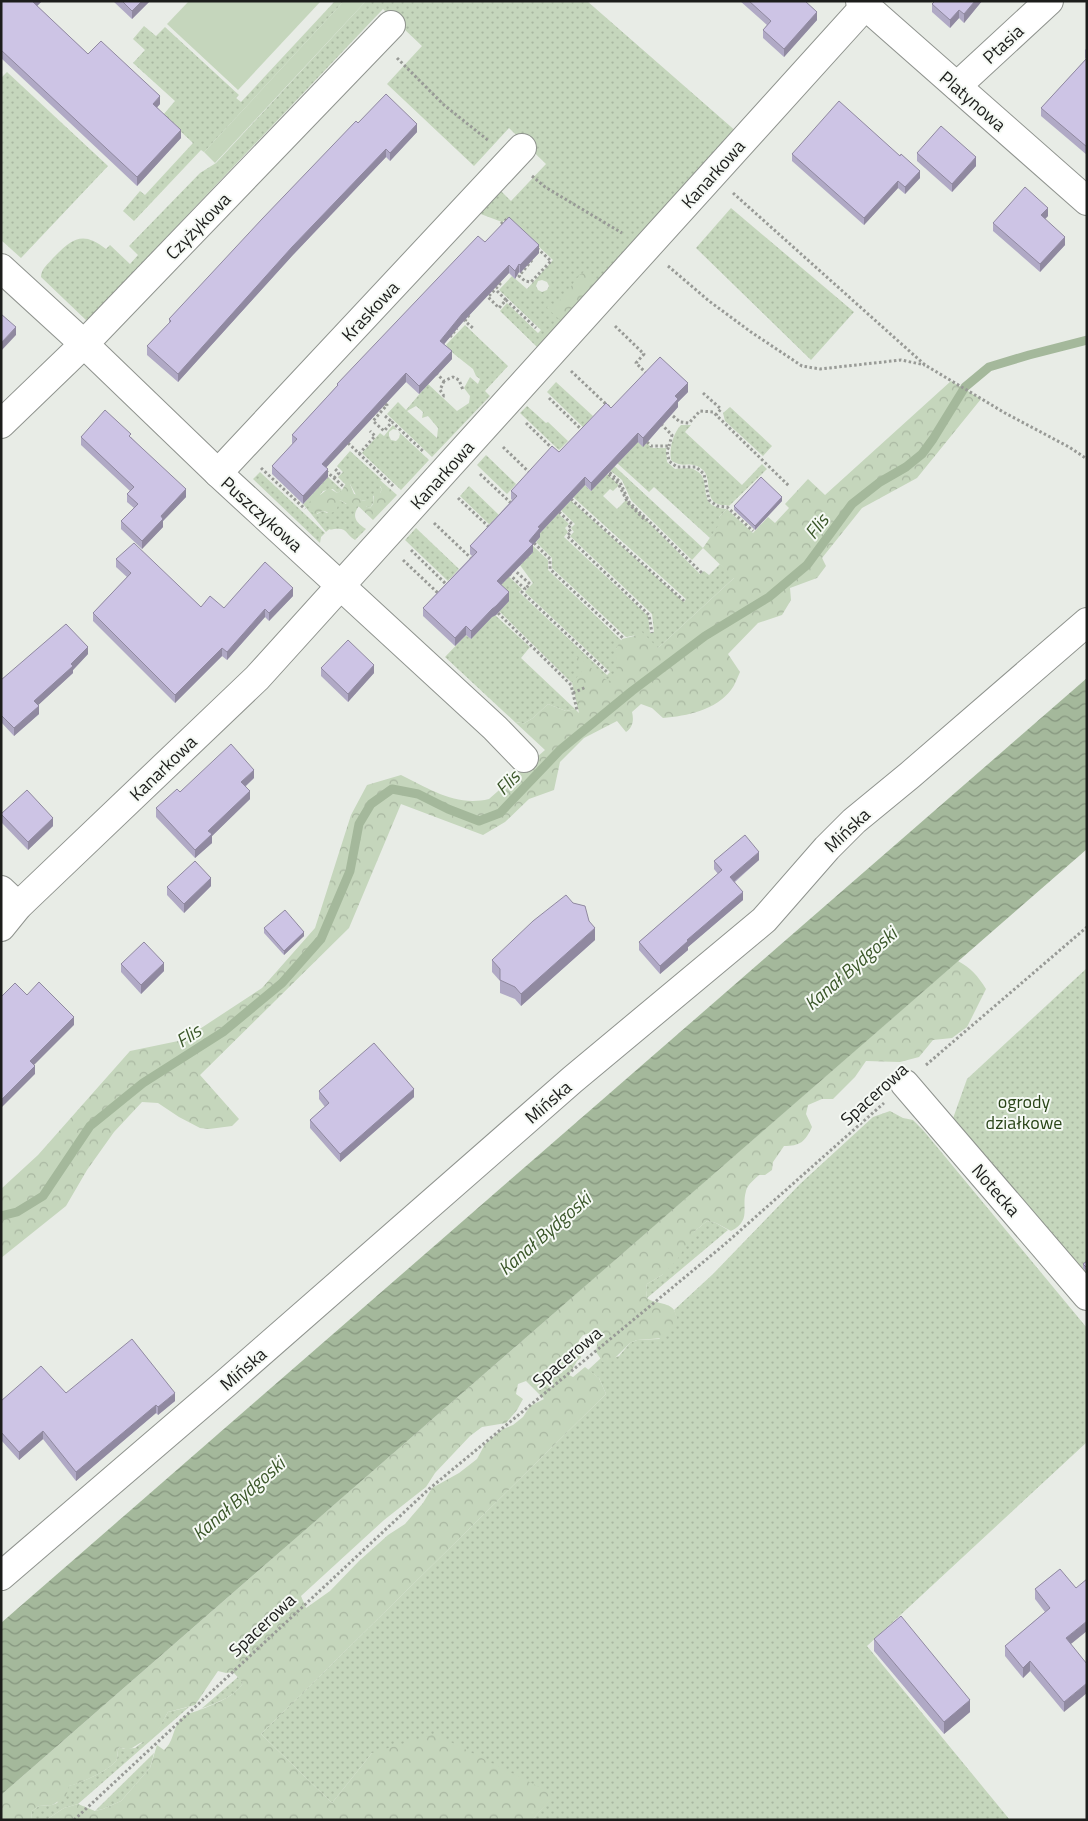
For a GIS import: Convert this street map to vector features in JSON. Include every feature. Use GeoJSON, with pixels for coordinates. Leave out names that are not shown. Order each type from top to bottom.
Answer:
{"type":"FeatureCollection","features":[{"type":"Feature","properties":{"kind":"street","name":"Ptasia"},"geometry":{"type":"LineString","coordinates":[[957,86],[1049,1]]}},
{"type":"Feature","properties":{"kind":"street","name":"Platynowa"},"geometry":{"type":"LineString","coordinates":[[863,4],[1087,201]]}},
{"type":"Feature","properties":{"kind":"street","name":"Kanarkowa"},"geometry":{"type":"LineString","coordinates":[[1,927],[10,898],[257,678],[712,175],[863,4]]}},
{"type":"Feature","properties":{"kind":"street","name":"Czyżykowa"},"geometry":{"type":"LineString","coordinates":[[1,424],[84,344],[391,25]]}},
{"type":"Feature","properties":{"kind":"street","name":"Kraskowa"},"geometry":{"type":"LineString","coordinates":[[218,473],[522,148]]}},
{"type":"Feature","properties":{"kind":"street","name":"Puszczykowa"},"geometry":{"type":"LineString","coordinates":[[1,268],[84,344],[218,473],[495,728],[524,758]]}},
{"type":"Feature","properties":{"kind":"street","name":"Mińska"},"geometry":{"type":"LineString","coordinates":[[1,1576],[226,1383],[572,1080],[764,920],[827,848],[854,821],[1087,622]]}},
{"type":"Feature","properties":{"kind":"street","name":"Notecka"},"geometry":{"type":"LineString","coordinates":[[905,1084],[1087,1296]]}},
{"type":"Feature","properties":{"kind":"path"},"geometry":{"type":"LineString","coordinates":[[712,175],[925,365],[1087,459]]}},
{"type":"Feature","properties":{"kind":"path"},"geometry":{"type":"LineString","coordinates":[[501,224],[507,219],[513,225]]}},
{"type":"Feature","properties":{"kind":"path"},"geometry":{"type":"LineString","coordinates":[[532,243],[551,261],[531,282],[524,281],[519,276],[532,260]]}},
{"type":"Feature","properties":{"kind":"path"},"geometry":{"type":"LineString","coordinates":[[646,248],[709,301],[802,366],[820,370],[901,360],[925,365]]}},
{"type":"Feature","properties":{"kind":"path"},"geometry":{"type":"LineString","coordinates":[[499,283],[488,298],[499,308],[506,300]]}},
{"type":"Feature","properties":{"kind":"path"},"geometry":{"type":"LineString","coordinates":[[497,292],[540,332]]}},
{"type":"Feature","properties":{"kind":"path"},"geometry":{"type":"LineString","coordinates":[[469,314],[465,321],[474,329]]}},
{"type":"Feature","properties":{"kind":"path"},"geometry":{"type":"LineString","coordinates":[[609,320],[644,354],[636,363],[650,376]]}},
{"type":"Feature","properties":{"kind":"path"},"geometry":{"type":"LineString","coordinates":[[446,340],[457,328]]}},
{"type":"Feature","properties":{"kind":"path"},"geometry":{"type":"LineString","coordinates":[[566,366],[615,413]]}},
{"type":"Feature","properties":{"kind":"path"},"geometry":{"type":"LineString","coordinates":[[431,368],[444,381]]}},
{"type":"Feature","properties":{"kind":"path"},"geometry":{"type":"LineString","coordinates":[[446,395],[444,396],[440,390],[444,381],[452,377],[459,380],[463,390]]}},
{"type":"Feature","properties":{"kind":"path"},"geometry":{"type":"LineString","coordinates":[[703,393],[721,409],[716,415]]}},
{"type":"Feature","properties":{"kind":"path"},"geometry":{"type":"LineString","coordinates":[[548,397],[586,433]]}},
{"type":"Feature","properties":{"kind":"path"},"geometry":{"type":"LineString","coordinates":[[385,404],[387,405],[373,421],[384,431],[392,422]]}},
{"type":"Feature","properties":{"kind":"path"},"geometry":{"type":"LineString","coordinates":[[673,416],[680,422],[689,423],[700,411],[713,412],[789,486]]}},
{"type":"Feature","properties":{"kind":"path"},"geometry":{"type":"LineString","coordinates":[[385,416],[425,453]]}},
{"type":"Feature","properties":{"kind":"path"},"geometry":{"type":"LineString","coordinates":[[524,422],[556,452]]}},
{"type":"Feature","properties":{"kind":"path"},"geometry":{"type":"LineString","coordinates":[[658,422],[672,435],[667,451],[669,461],[677,467],[696,467],[704,474],[709,500],[717,506],[727,507],[753,531]]}},
{"type":"Feature","properties":{"kind":"path"},"geometry":{"type":"LineString","coordinates":[[359,454],[375,436],[370,431]]}},
{"type":"Feature","properties":{"kind":"path"},"geometry":{"type":"LineString","coordinates":[[647,442],[651,446],[669,446]]}},
{"type":"Feature","properties":{"kind":"path"},"geometry":{"type":"LineString","coordinates":[[348,443],[400,492]]}},
{"type":"Feature","properties":{"kind":"path"},"geometry":{"type":"LineString","coordinates":[[501,446],[533,476]]}},
{"type":"Feature","properties":{"kind":"path"},"geometry":{"type":"LineString","coordinates":[[257,464],[305,510]]}},
{"type":"Feature","properties":{"kind":"path"},"geometry":{"type":"LineString","coordinates":[[334,468],[339,473],[334,478]]}},
{"type":"Feature","properties":{"kind":"path"},"geometry":{"type":"LineString","coordinates":[[324,469],[344,487]]}},
{"type":"Feature","properties":{"kind":"path"},"geometry":{"type":"LineString","coordinates":[[604,469],[618,483],[628,503],[701,573]]}},
{"type":"Feature","properties":{"kind":"path"},"geometry":{"type":"LineString","coordinates":[[477,471],[516,507]]}},
{"type":"Feature","properties":{"kind":"path"},"geometry":{"type":"LineString","coordinates":[[455,495],[494,532]]}},
{"type":"Feature","properties":{"kind":"path"},"geometry":{"type":"LineString","coordinates":[[571,499],[684,601]]}},
{"type":"Feature","properties":{"kind":"path"},"geometry":{"type":"LineString","coordinates":[[559,512],[572,524],[568,528],[571,532],[567,536],[650,616],[652,633]]}},
{"type":"Feature","properties":{"kind":"path"},"geometry":{"type":"LineString","coordinates":[[431,520],[476,564]]}},
{"type":"Feature","properties":{"kind":"path"},"geometry":{"type":"LineString","coordinates":[[534,544],[550,559],[550,569],[624,639]]}},
{"type":"Feature","properties":{"kind":"path"},"geometry":{"type":"LineString","coordinates":[[406,546],[451,588]]}},
{"type":"Feature","properties":{"kind":"path"},"geometry":{"type":"LineString","coordinates":[[399,556],[442,597]]}},
{"type":"Feature","properties":{"kind":"path"},"geometry":{"type":"LineString","coordinates":[[512,567],[530,584],[522,592],[608,673]]}},
{"type":"Feature","properties":{"kind":"path"},"geometry":{"type":"LineString","coordinates":[[507,572],[525,589]]}},
{"type":"Feature","properties":{"kind":"path"},"geometry":{"type":"LineString","coordinates":[[498,612],[571,685],[577,710]]}},
{"type":"Feature","properties":{"kind":"path"},"geometry":{"type":"LineString","coordinates":[[573,693],[586,687]]}},
{"type":"Feature","properties":{"kind":"path","name":"Spacerowa"},"geometry":{"type":"LineString","coordinates":[[74,1820],[429,1489],[725,1244],[905,1084],[1087,927]]}},
{"type":"Feature","properties":{"kind":"green space"},"geometry":{"type":"Polygon","coordinates":[[[189,1],[321,1],[238,90],[167,24],[189,1]]]}},
{"type":"Feature","properties":{"kind":"green space"},"geometry":{"type":"Polygon","coordinates":[[[335,1],[344,1],[204,152],[201,150],[134,221],[123,211],[140,191],[145,195],[193,143],[163,115],[175,101],[133,63],[145,50],[133,39],[144,26],[156,36],[165,27],[239,95],[236,98],[241,102],[335,1]]]}},
{"type":"Feature","properties":{"kind":"green space"},"geometry":{"type":"Polygon","coordinates":[[[344,1],[366,1],[215,163],[204,152],[344,1]]]}},
{"type":"Feature","properties":{"kind":"green space"},"geometry":{"type":"Polygon","coordinates":[[[366,1],[587,1],[738,133],[537,347],[500,311],[507,303],[538,333],[541,330],[499,290],[512,276],[527,289],[553,260],[509,218],[502,222],[478,213],[500,190],[511,201],[546,164],[509,128],[474,166],[387,84],[422,46],[383,9],[87,321],[41,277],[43,269],[66,246],[78,239],[84,238],[98,243],[106,249],[110,245],[130,264],[138,255],[129,246],[200,173],[216,163],[366,1]],[[538,281],[536,286],[538,290],[542,292],[547,290],[549,286],[547,282],[538,281]]]}},
{"type":"Feature","properties":{"kind":"green space"},"geometry":{"type":"Polygon","coordinates":[[[7,72],[108,166],[21,258],[1,240],[1,78],[7,72]]]}},
{"type":"Feature","properties":{"kind":"green space"},"geometry":{"type":"Polygon","coordinates":[[[731,208],[854,312],[811,360],[696,248],[731,208]]]}},
{"type":"Feature","properties":{"kind":"green space"},"geometry":{"type":"Polygon","coordinates":[[[585,271],[597,282],[561,321],[547,308],[549,301],[555,306],[562,298],[566,297],[578,276],[585,271]]]}},
{"type":"Feature","properties":{"kind":"green space"},"geometry":{"type":"Polygon","coordinates":[[[465,325],[508,366],[485,391],[490,396],[432,457],[387,414],[398,402],[406,410],[428,384],[457,411],[469,403],[470,396],[464,388],[470,377],[478,384],[480,379],[476,376],[473,369],[446,345],[465,325]],[[416,406],[407,411],[437,438],[438,428],[428,416],[422,418],[423,412],[416,406]]]}},
{"type":"Feature","properties":{"kind":"green space"},"geometry":{"type":"Polygon","coordinates":[[[951,381],[981,399],[917,478],[862,508],[822,558],[826,566],[817,578],[790,588],[791,600],[782,615],[758,623],[728,654],[740,672],[725,697],[700,711],[682,716],[663,718],[652,708],[641,704],[632,712],[632,723],[626,732],[617,721],[584,738],[560,762],[554,790],[529,799],[505,822],[483,835],[401,804],[349,928],[200,1075],[239,1119],[232,1126],[209,1129],[200,1128],[158,1103],[142,1102],[114,1132],[87,1170],[66,1206],[1,1258],[1,1189],[38,1155],[130,1051],[183,1040],[262,988],[315,928],[351,815],[367,785],[401,775],[454,799],[477,801],[489,799],[545,750],[516,723],[521,722],[523,724],[533,718],[548,704],[566,711],[575,709],[579,713],[572,683],[583,670],[564,652],[578,657],[606,680],[611,681],[617,674],[616,649],[622,639],[634,636],[641,631],[658,648],[734,578],[703,548],[722,520],[719,517],[727,509],[753,533],[768,517],[775,523],[789,508],[785,504],[808,479],[825,495],[951,381]]]}},
{"type":"Feature","properties":{"kind":"green space"},"geometry":{"type":"Polygon","coordinates":[[[556,382],[593,416],[583,427],[547,392],[556,382]]]}},
{"type":"Feature","properties":{"kind":"green space"},"geometry":{"type":"Polygon","coordinates":[[[527,406],[568,441],[559,450],[520,413],[527,406]]]}},
{"type":"Feature","properties":{"kind":"green space"},"geometry":{"type":"Polygon","coordinates":[[[730,407],[772,446],[763,456],[725,421],[723,413],[730,407]]]}},
{"type":"Feature","properties":{"kind":"green space"},"geometry":{"type":"Polygon","coordinates":[[[393,425],[397,430],[393,429],[389,432],[391,440],[396,441],[399,438],[400,434],[398,431],[429,460],[401,490],[362,453],[380,433],[384,436],[393,425]]]}},
{"type":"Feature","properties":{"kind":"green space"},"geometry":{"type":"Polygon","coordinates":[[[681,425],[691,425],[685,432],[742,485],[762,464],[767,469],[729,506],[718,504],[711,498],[706,474],[703,470],[694,465],[680,464],[671,460],[672,441],[681,425]]]}},
{"type":"Feature","properties":{"kind":"green space"},"geometry":{"type":"Polygon","coordinates":[[[632,436],[643,446],[647,443],[652,448],[666,448],[667,462],[675,469],[691,469],[701,474],[710,503],[727,509],[719,517],[723,520],[710,538],[654,487],[649,492],[617,463],[632,436]]]}},
{"type":"Feature","properties":{"kind":"green space"},"geometry":{"type":"Polygon","coordinates":[[[350,451],[382,480],[380,480],[380,487],[382,489],[380,493],[373,496],[373,503],[370,508],[366,506],[366,500],[361,501],[358,495],[356,495],[350,484],[345,484],[338,477],[343,472],[337,466],[350,451]]]}},
{"type":"Feature","properties":{"kind":"green space"},"geometry":{"type":"Polygon","coordinates":[[[486,455],[516,484],[507,494],[477,465],[486,455]]]}},
{"type":"Feature","properties":{"kind":"green space"},"geometry":{"type":"Polygon","coordinates":[[[610,462],[703,548],[692,560],[631,500],[622,480],[606,467],[610,462]]]}},
{"type":"Feature","properties":{"kind":"green space"},"geometry":{"type":"Polygon","coordinates":[[[603,470],[619,485],[613,491],[610,489],[603,496],[617,509],[626,500],[700,574],[704,571],[709,575],[720,564],[735,577],[658,648],[637,635],[626,637],[552,568],[552,558],[536,542],[540,537],[538,534],[558,513],[569,524],[565,528],[568,532],[564,537],[648,616],[650,633],[654,632],[652,614],[570,536],[574,532],[571,528],[575,524],[561,510],[570,500],[684,602],[686,599],[573,497],[585,485],[591,491],[603,470]]]}},
{"type":"Feature","properties":{"kind":"green space"},"geometry":{"type":"Polygon","coordinates":[[[260,472],[325,533],[321,537],[320,543],[253,479],[260,472]]]}},
{"type":"Feature","properties":{"kind":"green space"},"geometry":{"type":"Polygon","coordinates":[[[328,477],[342,490],[337,493],[333,489],[323,491],[317,496],[317,514],[323,511],[327,513],[340,500],[346,504],[354,501],[359,506],[355,513],[356,519],[366,529],[355,540],[342,529],[329,529],[326,532],[303,504],[328,477]]]}},
{"type":"Feature","properties":{"kind":"green space"},"geometry":{"type":"Polygon","coordinates":[[[380,480],[397,495],[373,520],[354,502],[350,506],[340,500],[336,511],[331,513],[323,511],[315,514],[310,511],[308,504],[315,495],[320,495],[329,488],[337,493],[342,490],[346,483],[350,484],[354,494],[359,495],[361,501],[366,500],[366,506],[370,508],[373,504],[374,493],[380,493],[382,489],[378,483],[380,480]]]}},
{"type":"Feature","properties":{"kind":"green space"},"geometry":{"type":"Polygon","coordinates":[[[469,486],[499,515],[490,525],[460,496],[469,486]]]}},
{"type":"Feature","properties":{"kind":"green space"},"geometry":{"type":"Polygon","coordinates":[[[416,528],[459,569],[448,581],[405,540],[416,528]]]}},
{"type":"Feature","properties":{"kind":"green space"},"geometry":{"type":"Polygon","coordinates":[[[532,545],[548,560],[548,570],[622,641],[616,649],[633,670],[608,693],[584,671],[572,683],[499,611],[497,589],[505,573],[522,589],[519,592],[607,675],[610,672],[525,592],[533,583],[517,561],[532,545]]]}},
{"type":"Feature","properties":{"kind":"green space"},"geometry":{"type":"Polygon","coordinates":[[[495,615],[530,647],[521,658],[575,709],[566,711],[548,704],[533,718],[523,724],[520,722],[516,723],[445,657],[466,635],[471,639],[480,621],[495,615]]]}},
{"type":"Feature","properties":{"kind":"green space"},"geometry":{"type":"Polygon","coordinates":[[[958,961],[967,966],[977,976],[986,989],[967,1027],[952,1038],[933,1040],[919,1057],[900,1062],[866,1061],[855,1077],[833,1099],[822,1099],[808,1105],[806,1114],[812,1127],[804,1140],[798,1144],[784,1146],[773,1162],[772,1170],[765,1175],[759,1175],[749,1184],[746,1191],[742,1222],[731,1231],[716,1223],[707,1221],[695,1231],[677,1260],[662,1275],[647,1284],[647,1298],[672,1307],[679,1323],[664,1338],[637,1340],[630,1343],[609,1364],[603,1362],[596,1352],[598,1338],[594,1332],[583,1335],[579,1340],[581,1358],[577,1361],[569,1375],[573,1377],[585,1367],[599,1378],[606,1394],[261,1734],[332,1803],[372,1753],[435,1734],[555,1795],[532,1820],[46,1820],[64,1808],[78,1804],[95,1811],[121,1801],[150,1768],[157,1745],[164,1750],[168,1746],[179,1721],[183,1717],[223,1700],[235,1692],[243,1683],[233,1672],[218,1671],[195,1705],[168,1712],[151,1739],[130,1749],[119,1747],[117,1759],[114,1763],[88,1779],[69,1786],[66,1797],[52,1805],[39,1806],[32,1811],[31,1820],[1,1820],[1,1795],[958,961]],[[526,1381],[518,1384],[516,1394],[523,1399],[506,1423],[482,1427],[470,1436],[435,1473],[426,1487],[384,1520],[301,1596],[306,1608],[330,1591],[388,1535],[405,1524],[423,1503],[432,1488],[459,1473],[477,1459],[485,1444],[501,1430],[513,1425],[523,1417],[530,1406],[544,1399],[526,1381]]]}},
{"type":"Feature","properties":{"kind":"green space","name":"ogrody działkowe"},"geometry":{"type":"Polygon","coordinates":[[[1087,968],[1087,1284],[951,1124],[967,1079],[1087,968]]]}},
{"type":"Feature","properties":{"kind":"green space"},"geometry":{"type":"Polygon","coordinates":[[[890,1111],[903,1118],[913,1120],[923,1130],[1087,1328],[1087,1442],[867,1646],[1010,1820],[532,1820],[554,1795],[372,1753],[332,1803],[261,1734],[606,1394],[599,1378],[588,1370],[601,1358],[603,1362],[619,1356],[630,1343],[637,1340],[659,1339],[678,1323],[674,1310],[713,1274],[800,1184],[873,1117],[890,1111]]]}},
{"type":"Feature","properties":{"kind":"green space"},"geometry":{"type":"Polygon","coordinates":[[[707,1221],[716,1223],[728,1230],[647,1298],[647,1284],[662,1275],[695,1231],[707,1221]]]}},
{"type":"Feature","properties":{"kind":"green space"},"geometry":{"type":"Polygon","coordinates":[[[238,1677],[243,1683],[235,1692],[201,1709],[238,1677]]]}},
{"type":"Feature","properties":{"kind":"green space"},"geometry":{"type":"Polygon","coordinates":[[[189,1707],[78,1804],[64,1808],[46,1820],[31,1820],[32,1811],[39,1806],[57,1803],[68,1786],[103,1771],[114,1763],[117,1759],[119,1747],[124,1749],[135,1748],[157,1731],[168,1712],[189,1707]]]}},
{"type":"Feature","properties":{"kind":"green space"},"geometry":{"type":"Polygon","coordinates":[[[154,1753],[150,1768],[121,1801],[95,1811],[154,1753]]]}},
{"type":"Feature","properties":{"kind":"water","name":"Kanał Bydgoski"},"geometry":{"type":"Polygon","coordinates":[[[1087,678],[1087,849],[1,1795],[1,1623],[1087,678]]]}},
{"type":"Feature","properties":{"kind":"building"},"geometry":{"type":"Polygon","coordinates":[[[1,1],[34,1],[88,54],[101,41],[160,96],[153,104],[181,130],[137,177],[1,50],[1,1]]]}},
{"type":"Feature","properties":{"kind":"building"},"geometry":{"type":"Polygon","coordinates":[[[122,1],[142,1],[132,11],[122,1]]]}},
{"type":"Feature","properties":{"kind":"building"},"geometry":{"type":"Polygon","coordinates":[[[749,1],[805,1],[817,12],[784,49],[763,30],[771,21],[749,1]]]}},
{"type":"Feature","properties":{"kind":"building"},"geometry":{"type":"Polygon","coordinates":[[[935,1],[975,1],[964,14],[959,10],[950,20],[932,4],[935,1]]]}},
{"type":"Feature","properties":{"kind":"building"},"geometry":{"type":"Polygon","coordinates":[[[1087,58],[1087,147],[1041,108],[1087,58]]]}},
{"type":"Feature","properties":{"kind":"building"},"geometry":{"type":"Polygon","coordinates":[[[386,94],[417,124],[390,153],[386,149],[292,247],[178,374],[147,346],[171,321],[169,319],[262,219],[356,121],[358,123],[386,94]]]}},
{"type":"Feature","properties":{"kind":"building"},"geometry":{"type":"Polygon","coordinates":[[[839,101],[900,156],[901,154],[920,171],[905,187],[898,181],[864,218],[792,154],[839,101]]]}},
{"type":"Feature","properties":{"kind":"building"},"geometry":{"type":"Polygon","coordinates":[[[941,126],[976,157],[952,184],[917,153],[941,126]]]}},
{"type":"Feature","properties":{"kind":"building"},"geometry":{"type":"Polygon","coordinates":[[[1025,187],[1048,208],[1041,215],[1065,237],[1040,264],[993,223],[1025,187]]]}},
{"type":"Feature","properties":{"kind":"building"},"geometry":{"type":"Polygon","coordinates":[[[509,217],[539,245],[519,264],[515,271],[509,265],[462,314],[440,341],[452,351],[419,386],[406,373],[322,464],[328,469],[303,496],[272,466],[297,439],[292,435],[337,384],[478,236],[485,242],[509,217]]]}},
{"type":"Feature","properties":{"kind":"building"},"geometry":{"type":"Polygon","coordinates":[[[1,314],[16,327],[1,343],[1,314]]]}},
{"type":"Feature","properties":{"kind":"building"},"geometry":{"type":"Polygon","coordinates":[[[660,357],[688,383],[675,396],[678,399],[643,438],[638,433],[591,483],[585,477],[538,527],[540,528],[529,541],[533,544],[497,581],[509,592],[471,631],[466,626],[455,638],[423,608],[477,552],[470,546],[517,496],[511,491],[552,446],[559,452],[606,403],[611,408],[660,357]]]}},
{"type":"Feature","properties":{"kind":"building"},"geometry":{"type":"Polygon","coordinates":[[[105,410],[131,434],[129,436],[186,489],[161,516],[163,519],[142,541],[121,521],[138,504],[127,494],[134,487],[81,437],[105,410]]]}},
{"type":"Feature","properties":{"kind":"building"},"geometry":{"type":"Polygon","coordinates":[[[761,477],[782,497],[755,526],[734,506],[761,477]]]}},
{"type":"Feature","properties":{"kind":"building"},"geometry":{"type":"Polygon","coordinates":[[[134,543],[201,607],[210,596],[224,608],[265,562],[293,588],[269,613],[265,609],[227,652],[222,648],[175,695],[93,613],[131,573],[116,559],[134,543]]]}},
{"type":"Feature","properties":{"kind":"building"},"geometry":{"type":"Polygon","coordinates":[[[66,624],[88,647],[71,664],[73,666],[34,701],[39,706],[14,728],[1,715],[1,680],[66,624]]]}},
{"type":"Feature","properties":{"kind":"building"},"geometry":{"type":"Polygon","coordinates":[[[348,640],[374,665],[348,694],[321,668],[348,640]]]}},
{"type":"Feature","properties":{"kind":"building"},"geometry":{"type":"Polygon","coordinates":[[[231,744],[254,770],[241,782],[250,791],[208,831],[212,834],[195,850],[156,808],[177,789],[180,792],[231,744]]]}},
{"type":"Feature","properties":{"kind":"building"},"geometry":{"type":"Polygon","coordinates":[[[27,790],[53,818],[28,842],[1,814],[27,790]]]}},
{"type":"Feature","properties":{"kind":"building"},"geometry":{"type":"Polygon","coordinates":[[[745,835],[759,852],[730,877],[743,892],[660,966],[639,942],[722,870],[714,861],[745,835]]]}},
{"type":"Feature","properties":{"kind":"building"},"geometry":{"type":"Polygon","coordinates":[[[195,861],[211,878],[184,904],[167,887],[195,861]]]}},
{"type":"Feature","properties":{"kind":"building"},"geometry":{"type":"Polygon","coordinates":[[[566,895],[573,903],[585,906],[589,921],[595,928],[521,994],[515,987],[500,980],[500,969],[492,960],[533,921],[566,895]]]}},
{"type":"Feature","properties":{"kind":"building"},"geometry":{"type":"Polygon","coordinates":[[[285,910],[304,932],[284,951],[264,928],[285,910]]]}},
{"type":"Feature","properties":{"kind":"building"},"geometry":{"type":"Polygon","coordinates":[[[144,942],[164,963],[141,985],[121,964],[144,942]]]}},
{"type":"Feature","properties":{"kind":"building"},"geometry":{"type":"Polygon","coordinates":[[[39,982],[74,1017],[30,1061],[35,1066],[1,1100],[1,997],[15,983],[27,995],[39,982]]]}},
{"type":"Feature","properties":{"kind":"building"},"geometry":{"type":"Polygon","coordinates":[[[374,1043],[414,1089],[340,1154],[310,1120],[329,1103],[319,1091],[374,1043]]]}},
{"type":"Feature","properties":{"kind":"building"},"geometry":{"type":"Polygon","coordinates":[[[132,1339],[175,1393],[158,1407],[156,1405],[76,1472],[43,1431],[19,1452],[1,1432],[1,1401],[41,1366],[66,1393],[132,1339]]]}},
{"type":"Feature","properties":{"kind":"building"},"geometry":{"type":"Polygon","coordinates":[[[1060,1569],[1076,1588],[1087,1579],[1087,1621],[1066,1638],[1087,1664],[1087,1683],[1064,1702],[1030,1661],[1023,1668],[1005,1646],[1050,1608],[1035,1589],[1060,1569]]]}},
{"type":"Feature","properties":{"kind":"building"},"geometry":{"type":"Polygon","coordinates":[[[901,1616],[970,1700],[944,1722],[874,1639],[901,1616]]]}},
{"type":"Feature","properties":{"kind":"waterway","name":"Flis"},"geometry":{"type":"LineString","coordinates":[[1,1216],[17,1212],[43,1196],[90,1126],[143,1083],[223,1032],[282,983],[321,939],[350,871],[359,824],[371,804],[392,789],[418,794],[448,809],[479,821],[500,813],[560,750],[632,691],[705,636],[769,597],[807,565],[852,504],[880,482],[906,467],[922,454],[965,387],[989,367],[1087,340]]}}]}
